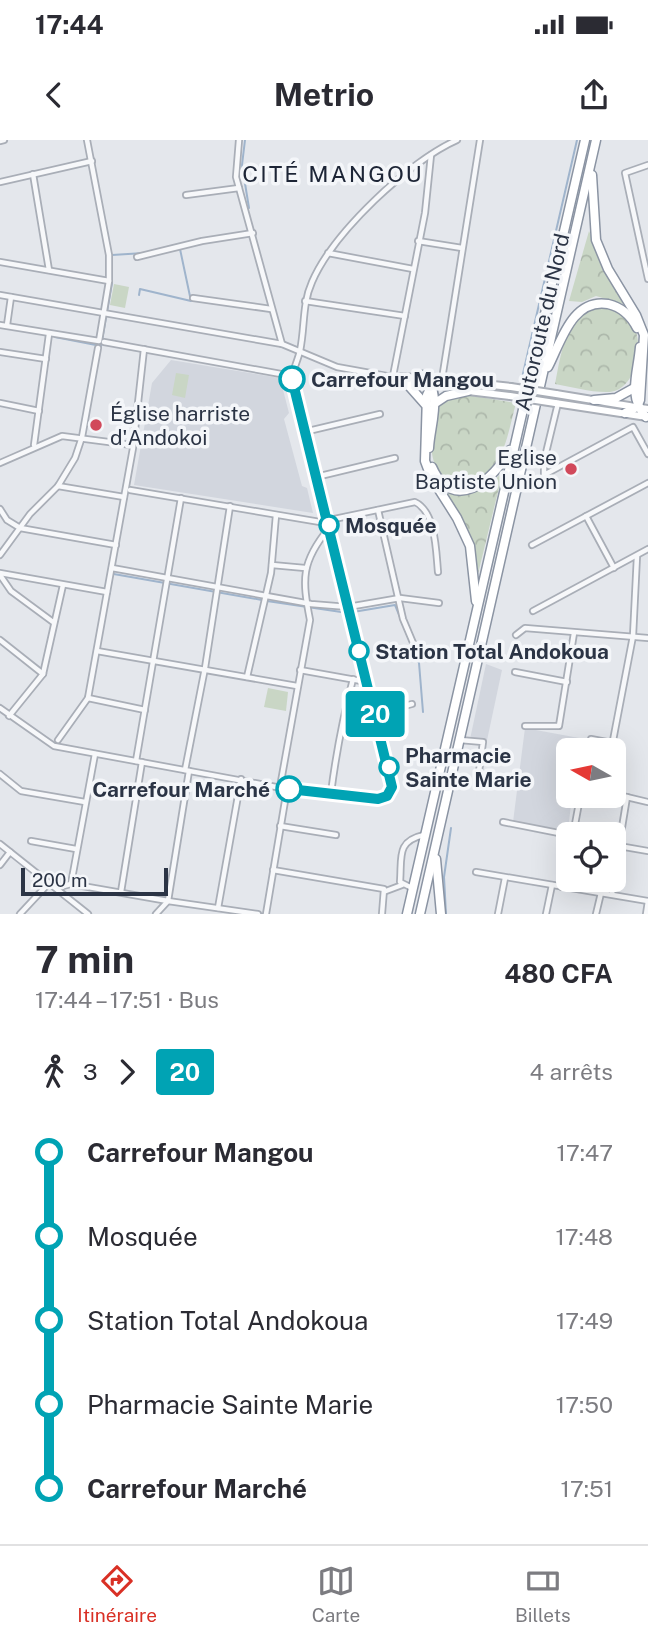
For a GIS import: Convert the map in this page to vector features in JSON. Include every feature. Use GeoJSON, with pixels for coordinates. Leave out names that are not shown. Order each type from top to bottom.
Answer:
{"type":"FeatureCollection","features":[{"type":"Feature","properties":{"kind":"highway","name":"Autoroute du Nord"},"geometry":{"type":"LineString","coordinates":[[407,914],[585,140]]}},
{"type":"Feature","properties":{"kind":"highway","name":"Autoroute du Nord"},"geometry":{"type":"LineString","coordinates":[[420,914],[596,140]]}},
{"type":"Feature","properties":{"kind":"highway"},"geometry":{"type":"LineString","coordinates":[[592,160],[596,240],[608,270],[642,328],[648,394]]}},
{"type":"Feature","properties":{"kind":"highway"},"geometry":{"type":"LineString","coordinates":[[542,380],[575,316],[588,306],[605,304],[625,312],[639,332],[640,346],[634,388],[637,407],[647,414]]}},
{"type":"Feature","properties":{"kind":"highway"},"geometry":{"type":"LineString","coordinates":[[637,407],[644,371]]}},
{"type":"Feature","properties":{"kind":"highway"},"geometry":{"type":"LineString","coordinates":[[422,376],[432,385]]}},
{"type":"Feature","properties":{"kind":"highway"},"geometry":{"type":"LineString","coordinates":[[397,377],[430,404]]}},
{"type":"Feature","properties":{"kind":"highway"},"geometry":{"type":"LineString","coordinates":[[432,385],[444,379]]}},
{"type":"Feature","properties":{"kind":"highway"},"geometry":{"type":"LineString","coordinates":[[432,385],[424,451],[427,470],[457,518],[470,546],[477,615]]}},
{"type":"Feature","properties":{"kind":"highway"},"geometry":{"type":"LineString","coordinates":[[594,400],[616,398],[634,388]]}},
{"type":"Feature","properties":{"kind":"highway"},"geometry":{"type":"LineString","coordinates":[[430,404],[446,396],[468,391]]}},
{"type":"Feature","properties":{"kind":"highway"},"geometry":{"type":"LineString","coordinates":[[430,404],[431,463],[437,478],[449,486],[471,489],[485,482],[498,471],[514,441]]}},
{"type":"Feature","properties":{"kind":"highway"},"geometry":{"type":"LineString","coordinates":[[625,413],[637,407]]}},
{"type":"Feature","properties":{"kind":"highway"},"geometry":{"type":"LineString","coordinates":[[436,845],[441,914]]}},
{"type":"Feature","properties":{"kind":"main road"},"geometry":{"type":"LineString","coordinates":[[444,379],[637,407]]}},
{"type":"Feature","properties":{"kind":"main road"},"geometry":{"type":"LineString","coordinates":[[468,391],[647,414]]}},
{"type":"Feature","properties":{"kind":"street"},"geometry":{"type":"LineString","coordinates":[[0,555],[58,486],[82,438],[107,314],[109,281],[109,255],[87,140]]}},
{"type":"Feature","properties":{"kind":"street"},"geometry":{"type":"LineString","coordinates":[[239,140],[235,167],[239,188],[282,344]]}},
{"type":"Feature","properties":{"kind":"street"},"geometry":{"type":"LineString","coordinates":[[0,708],[54,746],[287,789],[378,799],[390,793],[392,780],[317,477],[303,432],[292,376],[300,351],[305,301],[328,253],[343,232],[382,194],[443,143],[457,140]]}},
{"type":"Feature","properties":{"kind":"street"},"geometry":{"type":"LineString","coordinates":[[397,377],[444,379],[480,140]]}},
{"type":"Feature","properties":{"kind":"street"},"geometry":{"type":"LineString","coordinates":[[397,377],[405,316],[431,177],[431,155]]}},
{"type":"Feature","properties":{"kind":"street"},"geometry":{"type":"LineString","coordinates":[[0,182],[92,161]]}},
{"type":"Feature","properties":{"kind":"street"},"geometry":{"type":"LineString","coordinates":[[648,165],[625,173],[648,279]]}},
{"type":"Feature","properties":{"kind":"street"},"geometry":{"type":"LineString","coordinates":[[33,174],[49,270]]}},
{"type":"Feature","properties":{"kind":"street"},"geometry":{"type":"LineString","coordinates":[[186,195],[239,188]]}},
{"type":"Feature","properties":{"kind":"street"},"geometry":{"type":"LineString","coordinates":[[137,257],[202,241],[253,233]]}},
{"type":"Feature","properties":{"kind":"street"},"geometry":{"type":"LineString","coordinates":[[418,241],[462,248]]}},
{"type":"Feature","properties":{"kind":"street"},"geometry":{"type":"LineString","coordinates":[[328,253],[413,269]]}},
{"type":"Feature","properties":{"kind":"street"},"geometry":{"type":"LineString","coordinates":[[0,262],[109,281]]}},
{"type":"Feature","properties":{"kind":"street"},"geometry":{"type":"LineString","coordinates":[[0,295],[282,344],[337,367],[468,391]]}},
{"type":"Feature","properties":{"kind":"street"},"geometry":{"type":"LineString","coordinates":[[7,325],[11,297]]}},
{"type":"Feature","properties":{"kind":"street"},"geometry":{"type":"LineString","coordinates":[[192,298],[271,309]]}},
{"type":"Feature","properties":{"kind":"street"},"geometry":{"type":"LineString","coordinates":[[305,301],[405,316]]}},
{"type":"Feature","properties":{"kind":"street"},"geometry":{"type":"LineString","coordinates":[[0,325],[292,376]]}},
{"type":"Feature","properties":{"kind":"street"},"geometry":{"type":"LineString","coordinates":[[34,446],[49,334]]}},
{"type":"Feature","properties":{"kind":"street"},"geometry":{"type":"LineString","coordinates":[[58,740],[88,698],[124,497],[144,349]]}},
{"type":"Feature","properties":{"kind":"street"},"geometry":{"type":"LineString","coordinates":[[0,352],[46,359]]}},
{"type":"Feature","properties":{"kind":"street"},"geometry":{"type":"LineString","coordinates":[[0,403],[39,411]]}},
{"type":"Feature","properties":{"kind":"street"},"geometry":{"type":"LineString","coordinates":[[556,403],[544,461],[544,475],[633,427],[648,454]]}},
{"type":"Feature","properties":{"kind":"street"},"geometry":{"type":"LineString","coordinates":[[303,432],[380,414]]}},
{"type":"Feature","properties":{"kind":"street"},"geometry":{"type":"LineString","coordinates":[[0,463],[62,436],[132,445]]}},
{"type":"Feature","properties":{"kind":"street"},"geometry":{"type":"LineString","coordinates":[[317,477],[395,458]]}},
{"type":"Feature","properties":{"kind":"street"},"geometry":{"type":"LineString","coordinates":[[532,545],[648,484]]}},
{"type":"Feature","properties":{"kind":"street"},"geometry":{"type":"LineString","coordinates":[[58,486],[124,497]]}},
{"type":"Feature","properties":{"kind":"street"},"geometry":{"type":"LineString","coordinates":[[130,491],[329,525],[412,502],[421,505],[433,534],[438,572]]}},
{"type":"Feature","properties":{"kind":"street"},"geometry":{"type":"LineString","coordinates":[[121,892],[145,710],[181,498]]}},
{"type":"Feature","properties":{"kind":"street"},"geometry":{"type":"LineString","coordinates":[[156,914],[167,901],[230,506]]}},
{"type":"Feature","properties":{"kind":"street"},"geometry":{"type":"LineString","coordinates":[[0,509],[7,520],[20,528],[116,545]]}},
{"type":"Feature","properties":{"kind":"street"},"geometry":{"type":"LineString","coordinates":[[378,510],[403,619],[419,657]]}},
{"type":"Feature","properties":{"kind":"street"},"geometry":{"type":"LineString","coordinates":[[247,677],[272,565],[276,515]]}},
{"type":"Feature","properties":{"kind":"street"},"geometry":{"type":"LineString","coordinates":[[586,516],[614,568]]}},
{"type":"Feature","properties":{"kind":"street"},"geometry":{"type":"LineString","coordinates":[[280,788],[310,620],[305,603],[305,568],[329,525]]}},
{"type":"Feature","properties":{"kind":"street"},"geometry":{"type":"LineString","coordinates":[[533,611],[648,549]]}},
{"type":"Feature","properties":{"kind":"street"},"geometry":{"type":"LineString","coordinates":[[613,738],[633,636],[637,556]]}},
{"type":"Feature","properties":{"kind":"street"},"geometry":{"type":"LineString","coordinates":[[272,565],[305,568]]}},
{"type":"Feature","properties":{"kind":"street"},"geometry":{"type":"LineString","coordinates":[[112,568],[305,603],[348,607],[400,598],[439,603]]}},
{"type":"Feature","properties":{"kind":"street"},"geometry":{"type":"LineString","coordinates":[[0,574],[107,592]]}},
{"type":"Feature","properties":{"kind":"street"},"geometry":{"type":"LineString","coordinates":[[0,574],[11,592],[54,622]]}},
{"type":"Feature","properties":{"kind":"street"},"geometry":{"type":"LineString","coordinates":[[9,716],[43,674],[63,585]]}},
{"type":"Feature","properties":{"kind":"street"},"geometry":{"type":"LineString","coordinates":[[516,635],[525,628],[648,638]]}},
{"type":"Feature","properties":{"kind":"street"},"geometry":{"type":"LineString","coordinates":[[525,726],[557,727],[574,633]]}},
{"type":"Feature","properties":{"kind":"street"},"geometry":{"type":"LineString","coordinates":[[0,640],[43,674]]}},
{"type":"Feature","properties":{"kind":"street"},"geometry":{"type":"LineString","coordinates":[[97,651],[297,686]]}},
{"type":"Feature","properties":{"kind":"street"},"geometry":{"type":"LineString","coordinates":[[300,670],[367,682]]}},
{"type":"Feature","properties":{"kind":"street"},"geometry":{"type":"LineString","coordinates":[[515,673],[567,682]]}},
{"type":"Feature","properties":{"kind":"street"},"geometry":{"type":"LineString","coordinates":[[331,793],[340,727],[347,713],[353,679]]}},
{"type":"Feature","properties":{"kind":"street"},"geometry":{"type":"LineString","coordinates":[[88,698],[145,710]]}},
{"type":"Feature","properties":{"kind":"street"},"geometry":{"type":"LineString","coordinates":[[375,714],[412,704]]}},
{"type":"Feature","properties":{"kind":"street"},"geometry":{"type":"LineString","coordinates":[[460,740],[483,742],[477,786]]}},
{"type":"Feature","properties":{"kind":"street"},"geometry":{"type":"LineString","coordinates":[[71,884],[95,754]]}},
{"type":"Feature","properties":{"kind":"street"},"geometry":{"type":"LineString","coordinates":[[0,774],[21,791],[85,802]]}},
{"type":"Feature","properties":{"kind":"street"},"geometry":{"type":"LineString","coordinates":[[218,908],[241,779]]}},
{"type":"Feature","properties":{"kind":"street"},"geometry":{"type":"LineString","coordinates":[[266,914],[287,789]]}},
{"type":"Feature","properties":{"kind":"street"},"geometry":{"type":"LineString","coordinates":[[623,822],[627,797],[648,802]]}},
{"type":"Feature","properties":{"kind":"street"},"geometry":{"type":"LineString","coordinates":[[503,822],[556,832]]}},
{"type":"Feature","properties":{"kind":"street"},"geometry":{"type":"LineString","coordinates":[[280,826],[336,835]]}},
{"type":"Feature","properties":{"kind":"street"},"geometry":{"type":"LineString","coordinates":[[402,885],[403,847],[410,838],[425,835]]}},
{"type":"Feature","properties":{"kind":"street"},"geometry":{"type":"LineString","coordinates":[[31,841],[76,849]]}},
{"type":"Feature","properties":{"kind":"street"},"geometry":{"type":"LineString","coordinates":[[0,844],[86,914]]}},
{"type":"Feature","properties":{"kind":"street"},"geometry":{"type":"LineString","coordinates":[[626,847],[648,851]]}},
{"type":"Feature","properties":{"kind":"street"},"geometry":{"type":"LineString","coordinates":[[0,865],[10,852]]}},
{"type":"Feature","properties":{"kind":"street"},"geometry":{"type":"LineString","coordinates":[[273,870],[386,891],[402,885],[413,888]]}},
{"type":"Feature","properties":{"kind":"street"},"geometry":{"type":"LineString","coordinates":[[476,872],[556,886]]}},
{"type":"Feature","properties":{"kind":"street"},"geometry":{"type":"LineString","coordinates":[[498,914],[505,877]]}},
{"type":"Feature","properties":{"kind":"street"},"geometry":{"type":"LineString","coordinates":[[20,914],[49,883]]}},
{"type":"Feature","properties":{"kind":"street"},"geometry":{"type":"LineString","coordinates":[[56,888],[71,884],[258,914]]}},
{"type":"Feature","properties":{"kind":"street"},"geometry":{"type":"LineString","coordinates":[[546,914],[552,886]]}},
{"type":"Feature","properties":{"kind":"street"},"geometry":{"type":"LineString","coordinates":[[382,914],[386,891]]}},
{"type":"Feature","properties":{"kind":"street"},"geometry":{"type":"LineString","coordinates":[[594,892],[648,901],[646,914]]}},
{"type":"Feature","properties":{"kind":"street"},"geometry":{"type":"LineString","coordinates":[[596,914],[601,893]]}},
{"type":"Feature","properties":{"kind":"shaded area"},"geometry":{"type":"Polygon","coordinates":[[[171,360],[280,378],[289,413],[284,419],[302,486],[307,488],[313,513],[134,485],[152,383],[171,360]]]}},
{"type":"Feature","properties":{"kind":"shaded area"},"geometry":{"type":"Polygon","coordinates":[[[486,664],[502,670],[486,745],[469,744],[486,664]]]}},
{"type":"Feature","properties":{"kind":"shaded area"},"geometry":{"type":"Polygon","coordinates":[[[525,728],[579,738],[556,738],[556,808],[571,808],[569,822],[556,822],[556,828],[513,822],[525,728]]]}},
{"type":"Feature","properties":{"kind":"green space"},"geometry":{"type":"Polygon","coordinates":[[[589,231],[606,269],[627,305],[596,296],[582,302],[569,301],[589,231]]]}},
{"type":"Feature","properties":{"kind":"green space"},"geometry":{"type":"Polygon","coordinates":[[[114,284],[129,287],[125,308],[110,305],[114,284]]]}},
{"type":"Feature","properties":{"kind":"green space"},"geometry":{"type":"Polygon","coordinates":[[[589,307],[614,307],[630,321],[637,335],[638,355],[632,375],[619,389],[610,392],[555,384],[569,333],[589,307]]]}},
{"type":"Feature","properties":{"kind":"green space"},"geometry":{"type":"Polygon","coordinates":[[[176,373],[189,375],[185,398],[172,395],[176,373]]]}},
{"type":"Feature","properties":{"kind":"green space"},"geometry":{"type":"Polygon","coordinates":[[[467,395],[516,403],[505,444],[493,467],[472,482],[457,485],[438,470],[432,451],[432,440],[438,405],[447,398],[467,395]]]}},
{"type":"Feature","properties":{"kind":"green space"},"geometry":{"type":"Polygon","coordinates":[[[503,471],[478,574],[466,530],[444,490],[462,493],[477,491],[490,484],[503,471]]]}},
{"type":"Feature","properties":{"kind":"green space"},"geometry":{"type":"Polygon","coordinates":[[[268,688],[288,692],[286,711],[264,707],[268,688]]]}},
{"type":"Feature","properties":{"kind":"waterway"},"geometry":{"type":"LineString","coordinates":[[245,140],[242,165],[249,208],[246,210]]}},
{"type":"Feature","properties":{"kind":"waterway"},"geometry":{"type":"LineString","coordinates":[[522,378],[577,140]]}},
{"type":"Feature","properties":{"kind":"waterway"},"geometry":{"type":"LineString","coordinates":[[229,239],[247,236]]}},
{"type":"Feature","properties":{"kind":"waterway"},"geometry":{"type":"LineString","coordinates":[[139,295],[140,289],[191,301],[180,249]]}},
{"type":"Feature","properties":{"kind":"waterway"},"geometry":{"type":"LineString","coordinates":[[55,337],[101,346],[112,283],[112,255],[144,253]]}},
{"type":"Feature","properties":{"kind":"waterway"},"geometry":{"type":"LineString","coordinates":[[108,573],[262,600]]}},
{"type":"Feature","properties":{"kind":"waterway"},"geometry":{"type":"LineString","coordinates":[[267,601],[348,613]]}},
{"type":"Feature","properties":{"kind":"waterway"},"geometry":{"type":"LineString","coordinates":[[353,612],[395,605],[419,663],[423,712]]}},
{"type":"Feature","properties":{"kind":"waterway"},"geometry":{"type":"LineString","coordinates":[[446,914],[444,877],[451,828]]}},
{"type":"Feature","properties":{"kind":"bus line","name":"20"},"geometry":{"type":"LineString","coordinates":[[289,789],[378,799],[387,796],[392,787],[292,379]]}},
{"type":"Feature","properties":{"kind":"place","name":"Carrefour Mangou"},"geometry":{"type":"Point","coordinates":[292,379]}},
{"type":"Feature","properties":{"kind":"place","name":"Église harriste d'Andokoi"},"geometry":{"type":"Point","coordinates":[96,425]}},
{"type":"Feature","properties":{"kind":"place","name":"Eglise Baptiste Union"},"geometry":{"type":"Point","coordinates":[571,469]}},
{"type":"Feature","properties":{"kind":"place","name":"Mosquée"},"geometry":{"type":"Point","coordinates":[329,525]}},
{"type":"Feature","properties":{"kind":"place","name":"Station Total Andokoua"},"geometry":{"type":"Point","coordinates":[359,651]}},
{"type":"Feature","properties":{"kind":"place","name":"Pharmacie Sainte Marie"},"geometry":{"type":"Point","coordinates":[389,767]}},
{"type":"Feature","properties":{"kind":"place","name":"Carrefour Marché"},"geometry":{"type":"Point","coordinates":[289,789]}},
{"type":"Feature","properties":{"kind":"district","name":"CITÉ MANGOU"},"geometry":{"type":"Point","coordinates":[333,173]}}]}
